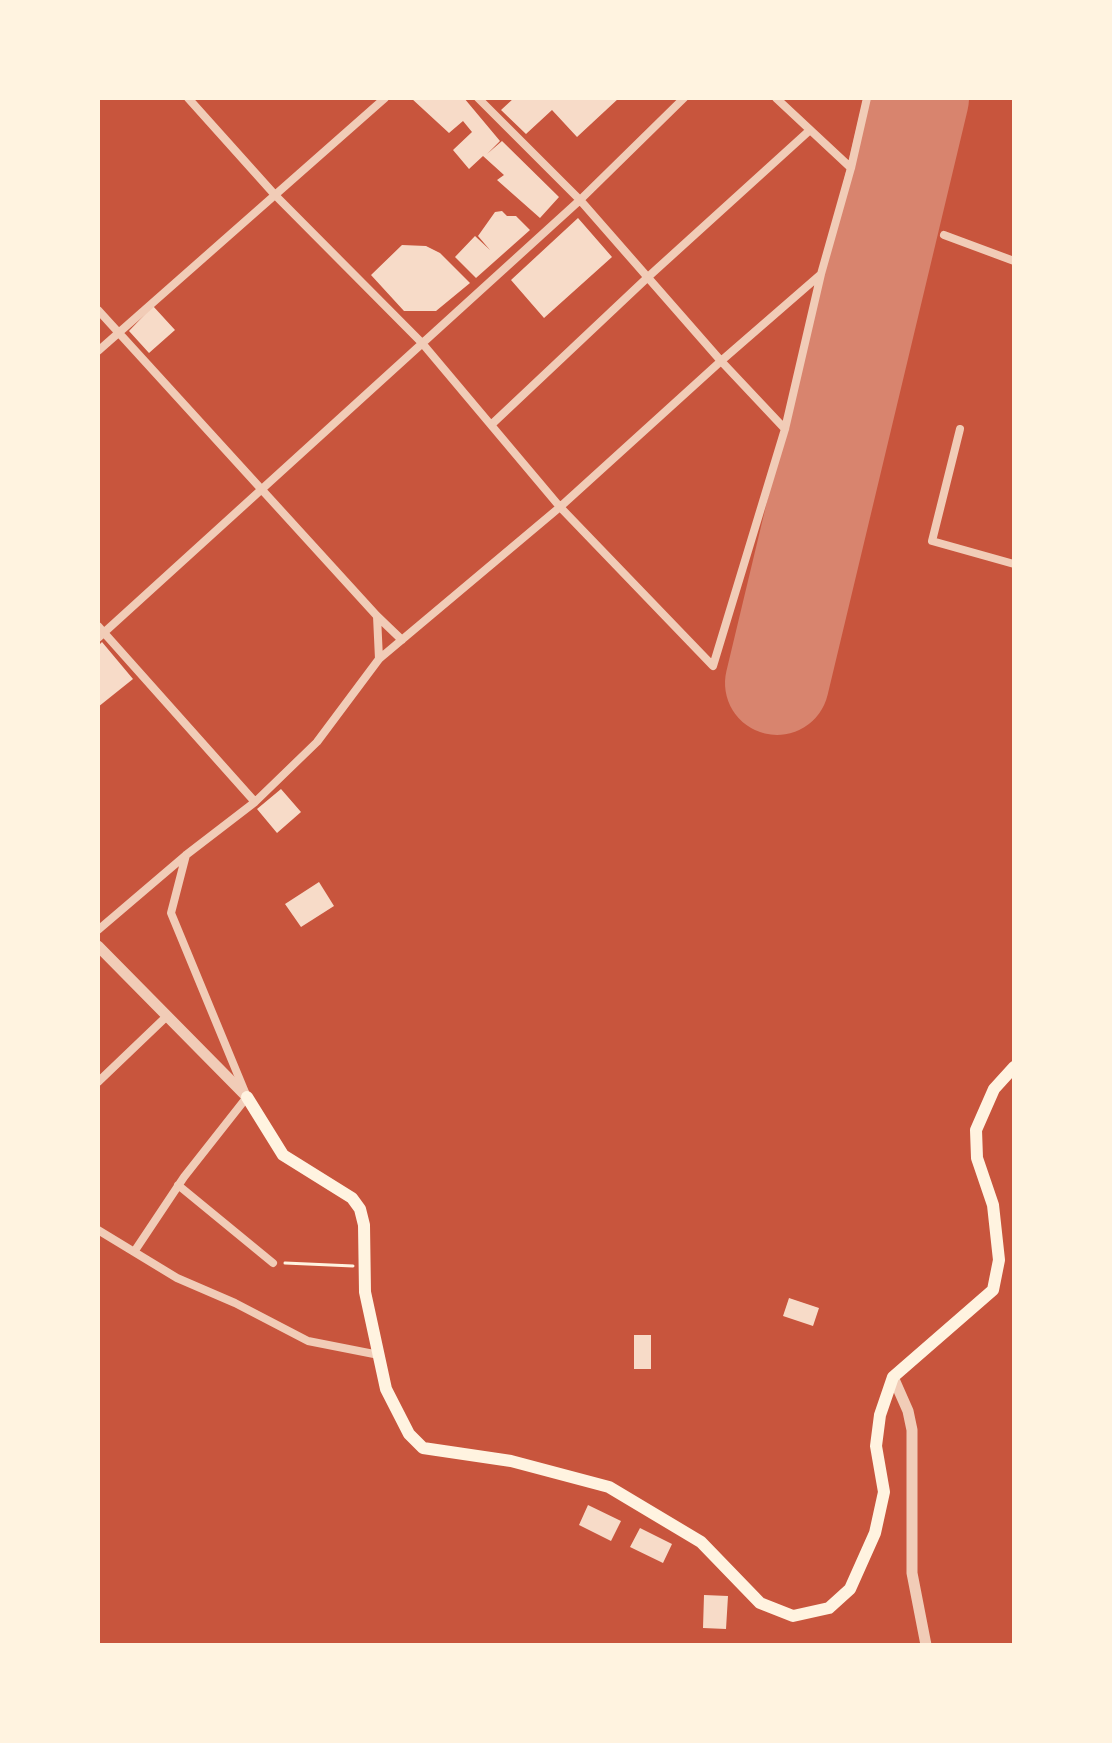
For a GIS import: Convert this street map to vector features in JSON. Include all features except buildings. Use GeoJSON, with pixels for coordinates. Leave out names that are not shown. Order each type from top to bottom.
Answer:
{"type":"FeatureCollection","features":[{"type":"Feature","properties":{"kind":"main road"},"geometry":{"type":"LineString","coordinates":[[247,1097],[283,1155],[352,1198],[360,1209],[364,1225],[365,1292],[386,1389],[409,1434],[423,1448],[511,1461],[609,1487],[701,1542],[760,1603],[793,1616],[829,1608],[850,1589],[875,1533],[884,1492],[876,1446],[880,1415],[893,1377],[993,1290],[999,1260],[993,1205],[977,1158],[976,1130],[994,1089],[1014,1067]]}},
{"type":"Feature","properties":{"kind":"street"},"geometry":{"type":"LineString","coordinates":[[188,98],[275,195],[422,343],[560,507],[713,666],[785,429],[867,98]]}},
{"type":"Feature","properties":{"kind":"street"},"geometry":{"type":"LineString","coordinates":[[98,351],[385,98]]}},
{"type":"Feature","properties":{"kind":"street"},"geometry":{"type":"LineString","coordinates":[[478,98],[580,200],[785,429]]}},
{"type":"Feature","properties":{"kind":"street"},"geometry":{"type":"LineString","coordinates":[[255,802],[100,632],[263,490],[580,200],[684,98]]}},
{"type":"Feature","properties":{"kind":"street"},"geometry":{"type":"LineString","coordinates":[[776,98],[851,168]]}},
{"type":"Feature","properties":{"kind":"street"},"geometry":{"type":"LineString","coordinates":[[491,425],[810,130]]}},
{"type":"Feature","properties":{"kind":"street"},"geometry":{"type":"LineString","coordinates":[[944,235],[1014,261]]}},
{"type":"Feature","properties":{"kind":"street"},"geometry":{"type":"LineString","coordinates":[[98,930],[186,855],[255,802],[317,742],[379,659],[560,507],[821,274]]}},
{"type":"Feature","properties":{"kind":"street"},"geometry":{"type":"LineString","coordinates":[[98,310],[402,640]]}},
{"type":"Feature","properties":{"kind":"street"},"geometry":{"type":"LineString","coordinates":[[960,429],[932,541],[1014,564]]}},
{"type":"Feature","properties":{"kind":"street"},"geometry":{"type":"LineString","coordinates":[[377,616],[379,659]]}},
{"type":"Feature","properties":{"kind":"street"},"geometry":{"type":"LineString","coordinates":[[186,855],[171,913],[247,1097]]}},
{"type":"Feature","properties":{"kind":"street"},"geometry":{"type":"LineString","coordinates":[[98,946],[247,1097]]}},
{"type":"Feature","properties":{"kind":"street"},"geometry":{"type":"LineString","coordinates":[[98,1082],[167,1016]]}},
{"type":"Feature","properties":{"kind":"street"},"geometry":{"type":"LineString","coordinates":[[134,1252],[178,1185],[247,1097]]}},
{"type":"Feature","properties":{"kind":"street"},"geometry":{"type":"LineString","coordinates":[[178,1185],[273,1263]]}},
{"type":"Feature","properties":{"kind":"street"},"geometry":{"type":"LineString","coordinates":[[98,1230],[177,1278],[235,1303],[308,1341],[379,1355]]}},
{"type":"Feature","properties":{"kind":"street"},"geometry":{"type":"LineString","coordinates":[[893,1377],[908,1411],[912,1430],[912,1573],[926,1645]]}},
{"type":"Feature","properties":{"kind":"path"},"geometry":{"type":"LineString","coordinates":[[273,1263],[364,1267]]}},
{"type":"Feature","properties":{"kind":"runway"},"geometry":{"type":"LineString","coordinates":[[777,683],[917,98]]}}]}
